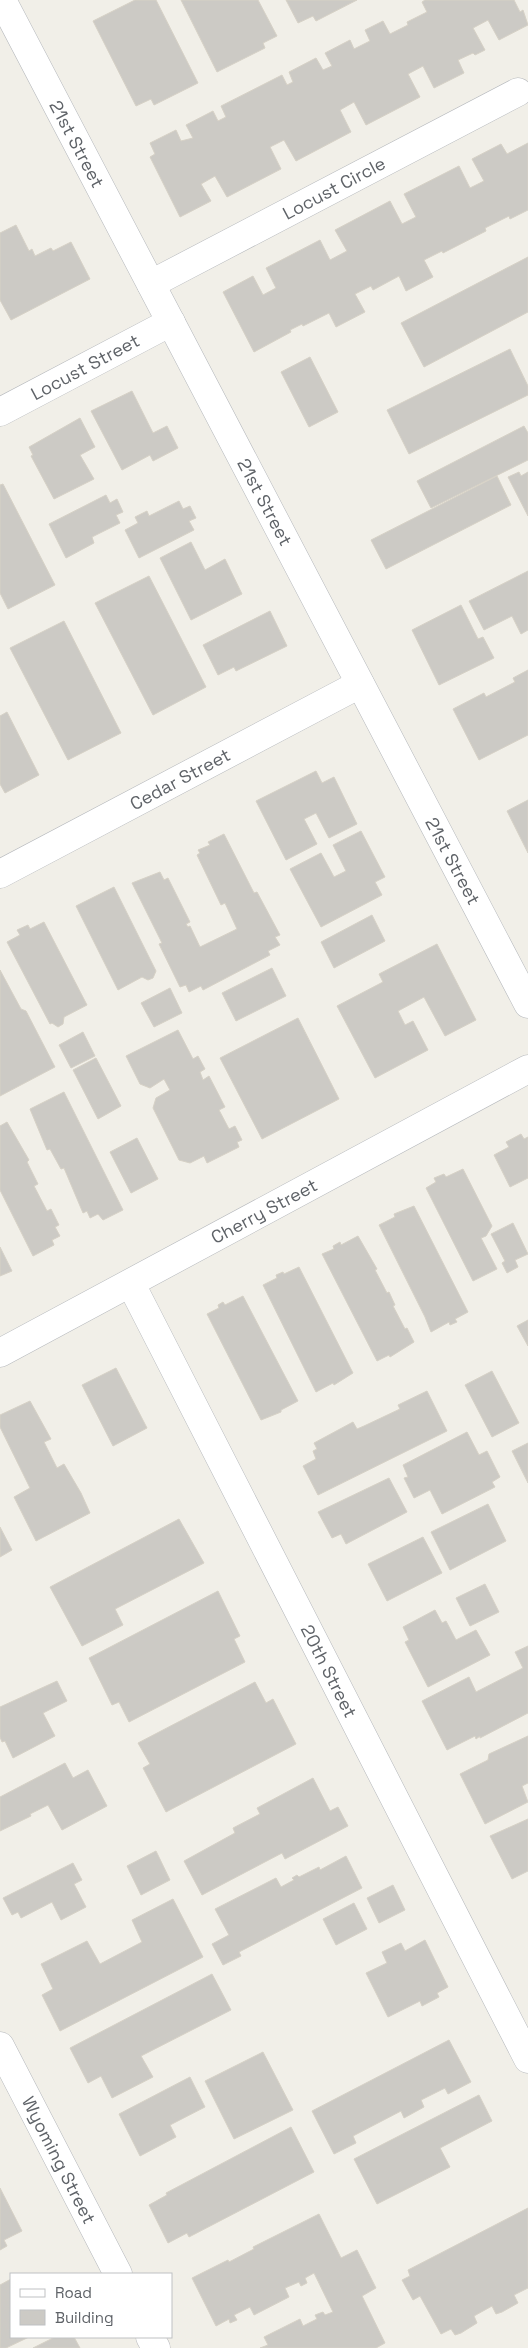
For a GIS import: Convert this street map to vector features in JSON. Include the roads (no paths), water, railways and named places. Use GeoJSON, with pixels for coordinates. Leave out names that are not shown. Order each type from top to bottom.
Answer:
{"type":"FeatureCollection","features":[{"type":"Feature","properties":{"kind":"street","name":"21st Street"},"geometry":{"type":"LineString","coordinates":[[2,0],[528,1004]]}},
{"type":"Feature","properties":{"kind":"street","name":"Locust Circle"},"geometry":{"type":"LineString","coordinates":[[151,284],[518,92]]}},
{"type":"Feature","properties":{"kind":"street","name":"Locust Street"},"geometry":{"type":"LineString","coordinates":[[0,412],[171,322]]}},
{"type":"Feature","properties":{"kind":"street","name":"Cedar Street"},"geometry":{"type":"LineString","coordinates":[[0,874],[360,684]]}},
{"type":"Feature","properties":{"kind":"street","name":"Cherry Street"},"geometry":{"type":"LineString","coordinates":[[0,1353],[528,1069]]}},
{"type":"Feature","properties":{"kind":"street","name":"20th Street"},"geometry":{"type":"LineString","coordinates":[[131,1284],[528,2059]]}},
{"type":"Feature","properties":{"kind":"street","name":"Wyoming Street"},"geometry":{"type":"LineString","coordinates":[[0,2046],[117,2273]]}}]}
